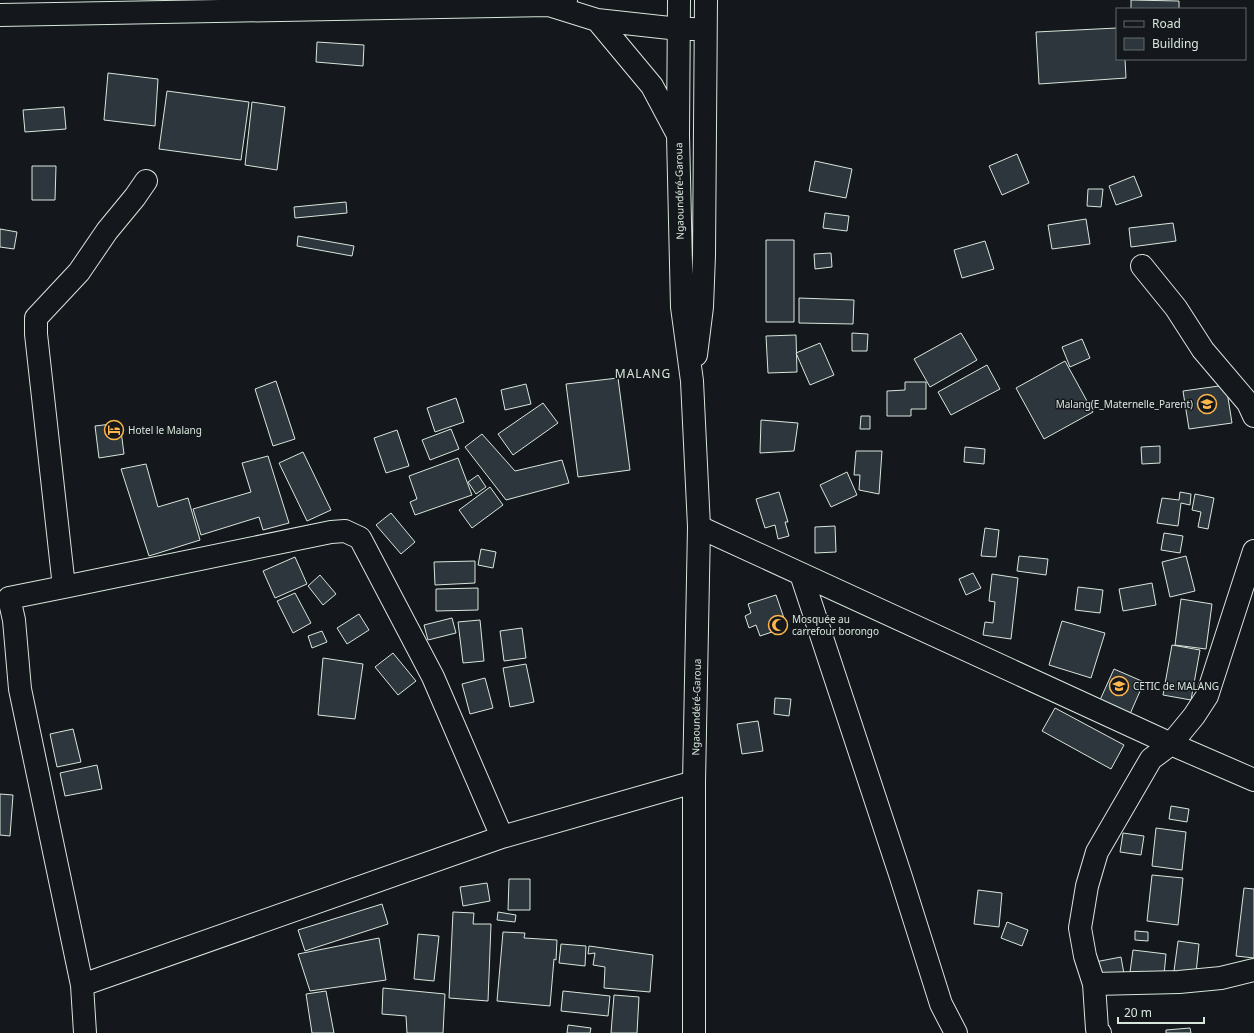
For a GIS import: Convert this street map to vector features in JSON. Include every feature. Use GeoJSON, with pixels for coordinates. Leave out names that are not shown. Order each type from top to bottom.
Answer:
{"type":"FeatureCollection","features":[{"type":"Feature","properties":{"kind":"main road","name":"Ngaoundéré-Garoua"},"geometry":{"type":"LineString","coordinates":[[679,0],[678,135],[682,307],[692,382],[699,527],[694,782],[694,1033]]}},
{"type":"Feature","properties":{"kind":"main road","name":"Ngaoundéré-Garoua"},"geometry":{"type":"LineString","coordinates":[[692,382],[702,307],[704,255],[706,0]]}},
{"type":"Feature","properties":{"kind":"main road"},"geometry":{"type":"LineString","coordinates":[[0,15],[558,2],[597,20],[679,29],[705,29]]}},
{"type":"Feature","properties":{"kind":"main road"},"geometry":{"type":"LineString","coordinates":[[597,20],[652,86],[678,135]]}},
{"type":"Feature","properties":{"kind":"main road"},"geometry":{"type":"LineString","coordinates":[[64,587],[36,334],[36,318],[79,272],[107,231],[146,182]]}},
{"type":"Feature","properties":{"kind":"main road"},"geometry":{"type":"LineString","coordinates":[[1142,266],[1176,308],[1203,350],[1252,407]]}},
{"type":"Feature","properties":{"kind":"main road"},"geometry":{"type":"LineString","coordinates":[[699,527],[1170,744],[1254,780]]}},
{"type":"Feature","properties":{"kind":"main road"},"geometry":{"type":"LineString","coordinates":[[85,1033],[82,985],[20,689],[14,620],[5,599],[331,532],[346,532],[360,538],[433,677],[502,837]]}},
{"type":"Feature","properties":{"kind":"main road"},"geometry":{"type":"LineString","coordinates":[[1095,1032],[1094,984],[1085,956],[1080,928],[1087,886],[1097,852],[1151,759],[1170,744],[1194,716],[1207,696],[1254,551]]}},
{"type":"Feature","properties":{"kind":"main road"},"geometry":{"type":"LineString","coordinates":[[801,574],[900,874],[941,1004],[956,1033]]}},
{"type":"Feature","properties":{"kind":"main road"},"geometry":{"type":"LineString","coordinates":[[82,985],[502,837],[694,782]]}},
{"type":"Feature","properties":{"kind":"main road"},"geometry":{"type":"LineString","coordinates":[[1094,984],[1179,982],[1221,978],[1254,970]]}},
{"type":"Feature","properties":{"kind":"building"},"geometry":{"type":"Polygon","coordinates":[[[1131,0],[1179,1],[1179,8],[1131,8],[1131,0]]]}},
{"type":"Feature","properties":{"kind":"building"},"geometry":{"type":"Polygon","coordinates":[[[1116,28],[1116,60],[1125,60],[1126,78],[1039,84],[1036,32],[1116,28]]]}},
{"type":"Feature","properties":{"kind":"building"},"geometry":{"type":"Polygon","coordinates":[[[317,42],[364,45],[363,66],[316,62],[317,42]]]}},
{"type":"Feature","properties":{"kind":"building"},"geometry":{"type":"Polygon","coordinates":[[[108,73],[158,79],[155,126],[104,120],[108,73]]]}},
{"type":"Feature","properties":{"kind":"building"},"geometry":{"type":"Polygon","coordinates":[[[167,91],[249,102],[241,160],[159,149],[167,91]]]}},
{"type":"Feature","properties":{"kind":"building"},"geometry":{"type":"Polygon","coordinates":[[[252,102],[285,107],[277,170],[245,165],[252,102]]]}},
{"type":"Feature","properties":{"kind":"building"},"geometry":{"type":"Polygon","coordinates":[[[64,107],[66,129],[25,132],[23,110],[64,107]]]}},
{"type":"Feature","properties":{"kind":"building"},"geometry":{"type":"Polygon","coordinates":[[[1017,154],[1029,183],[1002,195],[989,166],[1017,154]]]}},
{"type":"Feature","properties":{"kind":"building"},"geometry":{"type":"Polygon","coordinates":[[[815,161],[852,169],[846,198],[809,191],[815,161]]]}},
{"type":"Feature","properties":{"kind":"building"},"geometry":{"type":"Polygon","coordinates":[[[32,166],[56,166],[55,200],[32,200],[32,166]]]}},
{"type":"Feature","properties":{"kind":"building"},"geometry":{"type":"Polygon","coordinates":[[[1134,176],[1142,196],[1116,205],[1109,186],[1134,176]]]}},
{"type":"Feature","properties":{"kind":"building"},"geometry":{"type":"Polygon","coordinates":[[[1088,189],[1103,189],[1101,207],[1087,206],[1088,189]]]}},
{"type":"Feature","properties":{"kind":"building"},"geometry":{"type":"Polygon","coordinates":[[[346,202],[347,213],[295,218],[294,207],[346,202]]]}},
{"type":"Feature","properties":{"kind":"building"},"geometry":{"type":"Polygon","coordinates":[[[825,213],[849,216],[847,231],[823,228],[825,213]]]}},
{"type":"Feature","properties":{"kind":"building"},"geometry":{"type":"Polygon","coordinates":[[[1086,219],[1090,244],[1052,249],[1048,225],[1086,219]]]}},
{"type":"Feature","properties":{"kind":"building"},"geometry":{"type":"Polygon","coordinates":[[[1173,223],[1176,241],[1131,247],[1129,228],[1173,223]]]}},
{"type":"Feature","properties":{"kind":"building"},"geometry":{"type":"Polygon","coordinates":[[[0,229],[17,232],[14,249],[0,247],[0,229]]]}},
{"type":"Feature","properties":{"kind":"building"},"geometry":{"type":"Polygon","coordinates":[[[298,236],[354,246],[352,256],[297,246],[298,236]]]}},
{"type":"Feature","properties":{"kind":"building"},"geometry":{"type":"Polygon","coordinates":[[[766,240],[794,240],[794,322],[766,322],[766,240]]]}},
{"type":"Feature","properties":{"kind":"building"},"geometry":{"type":"Polygon","coordinates":[[[985,241],[994,269],[962,278],[954,250],[985,241]]]}},
{"type":"Feature","properties":{"kind":"building"},"geometry":{"type":"Polygon","coordinates":[[[831,253],[832,267],[815,269],[814,254],[831,253]]]}},
{"type":"Feature","properties":{"kind":"building"},"geometry":{"type":"Polygon","coordinates":[[[799,298],[854,300],[853,324],[799,323],[799,298]]]}},
{"type":"Feature","properties":{"kind":"building"},"geometry":{"type":"Polygon","coordinates":[[[852,333],[868,334],[867,351],[852,351],[852,333]]]}},
{"type":"Feature","properties":{"kind":"building"},"geometry":{"type":"Polygon","coordinates":[[[961,333],[977,360],[930,387],[914,359],[961,333]]]}},
{"type":"Feature","properties":{"kind":"building"},"geometry":{"type":"Polygon","coordinates":[[[796,335],[797,372],[768,373],[766,336],[796,335]]]}},
{"type":"Feature","properties":{"kind":"building"},"geometry":{"type":"Polygon","coordinates":[[[1082,339],[1090,358],[1070,367],[1062,347],[1082,339]]]}},
{"type":"Feature","properties":{"kind":"building"},"geometry":{"type":"Polygon","coordinates":[[[820,343],[834,375],[810,385],[796,353],[820,343]]]}},
{"type":"Feature","properties":{"kind":"building"},"geometry":{"type":"Polygon","coordinates":[[[1065,361],[1093,412],[1044,439],[1016,388],[1065,361]]]}},
{"type":"Feature","properties":{"kind":"building"},"geometry":{"type":"Polygon","coordinates":[[[987,365],[1000,389],[951,415],[938,392],[987,365]]]}},
{"type":"Feature","properties":{"kind":"building"},"geometry":{"type":"Polygon","coordinates":[[[618,378],[630,470],[578,477],[566,384],[618,378]]]}},
{"type":"Feature","properties":{"kind":"building"},"geometry":{"type":"Polygon","coordinates":[[[276,381],[295,439],[273,446],[255,389],[276,381]]]}},
{"type":"Feature","properties":{"kind":"building"},"geometry":{"type":"Polygon","coordinates":[[[905,382],[926,382],[926,409],[911,409],[911,416],[887,416],[887,391],[905,390],[905,382]]]}},
{"type":"Feature","properties":{"kind":"building"},"geometry":{"type":"Polygon","coordinates":[[[526,384],[531,404],[505,410],[501,390],[526,384]]]}},
{"type":"Feature","properties":{"kind":"building"},"geometry":{"type":"Polygon","coordinates":[[[1226,385],[1232,423],[1189,429],[1183,391],[1226,385]]]}},
{"type":"Feature","properties":{"kind":"building"},"geometry":{"type":"Polygon","coordinates":[[[456,398],[464,422],[435,432],[427,408],[456,398]]]}},
{"type":"Feature","properties":{"kind":"building"},"geometry":{"type":"Polygon","coordinates":[[[543,403],[558,423],[513,455],[498,434],[543,403]]]}},
{"type":"Feature","properties":{"kind":"building"},"geometry":{"type":"Polygon","coordinates":[[[861,416],[870,416],[870,429],[860,429],[861,416]]]}},
{"type":"Feature","properties":{"kind":"building"},"geometry":{"type":"Polygon","coordinates":[[[761,420],[798,423],[794,451],[760,453],[761,420]]]}},
{"type":"Feature","properties":{"kind":"building"},"geometry":{"type":"Polygon","coordinates":[[[120,423],[124,454],[99,458],[95,426],[120,423]]]}},
{"type":"Feature","properties":{"kind":"building"},"geometry":{"type":"Polygon","coordinates":[[[451,429],[459,449],[430,460],[422,440],[451,429]]]}},
{"type":"Feature","properties":{"kind":"building"},"geometry":{"type":"Polygon","coordinates":[[[397,430],[409,466],[386,473],[374,438],[397,430]]]}},
{"type":"Feature","properties":{"kind":"building"},"geometry":{"type":"Polygon","coordinates":[[[482,434],[515,471],[562,460],[569,483],[506,500],[465,447],[482,434]]]}},
{"type":"Feature","properties":{"kind":"building"},"geometry":{"type":"Polygon","coordinates":[[[1160,446],[1160,463],[1142,464],[1141,447],[1160,446]]]}},
{"type":"Feature","properties":{"kind":"building"},"geometry":{"type":"Polygon","coordinates":[[[965,447],[985,449],[984,464],[964,462],[965,447]]]}},
{"type":"Feature","properties":{"kind":"building"},"geometry":{"type":"Polygon","coordinates":[[[856,451],[882,451],[879,494],[859,490],[860,475],[854,475],[856,451]]]}},
{"type":"Feature","properties":{"kind":"building"},"geometry":{"type":"Polygon","coordinates":[[[303,452],[331,510],[307,521],[279,463],[303,452]]]}},
{"type":"Feature","properties":{"kind":"building"},"geometry":{"type":"Polygon","coordinates":[[[268,456],[289,523],[263,530],[259,517],[201,535],[193,509],[251,492],[242,463],[268,456]]]}},
{"type":"Feature","properties":{"kind":"building"},"geometry":{"type":"Polygon","coordinates":[[[458,458],[472,495],[415,515],[410,502],[417,499],[409,476],[458,458]]]}},
{"type":"Feature","properties":{"kind":"building"},"geometry":{"type":"Polygon","coordinates":[[[146,464],[158,507],[188,498],[200,540],[149,556],[121,469],[146,464]]]}},
{"type":"Feature","properties":{"kind":"building"},"geometry":{"type":"Polygon","coordinates":[[[847,472],[857,495],[831,507],[820,485],[847,472]]]}},
{"type":"Feature","properties":{"kind":"building"},"geometry":{"type":"Polygon","coordinates":[[[478,475],[486,487],[476,494],[468,482],[478,475]]]}},
{"type":"Feature","properties":{"kind":"building"},"geometry":{"type":"Polygon","coordinates":[[[490,487],[503,505],[472,528],[459,510],[490,487]]]}},
{"type":"Feature","properties":{"kind":"building"},"geometry":{"type":"Polygon","coordinates":[[[779,492],[788,522],[785,522],[789,536],[778,539],[775,525],[765,528],[756,499],[779,492]]]}},
{"type":"Feature","properties":{"kind":"building"},"geometry":{"type":"Polygon","coordinates":[[[1180,492],[1191,494],[1190,505],[1181,503],[1178,526],[1157,523],[1162,498],[1179,500],[1180,492]]]}},
{"type":"Feature","properties":{"kind":"building"},"geometry":{"type":"Polygon","coordinates":[[[1195,494],[1214,498],[1208,529],[1198,527],[1201,512],[1192,510],[1195,494]]]}},
{"type":"Feature","properties":{"kind":"building"},"geometry":{"type":"Polygon","coordinates":[[[391,513],[415,542],[401,554],[376,525],[391,513]]]}},
{"type":"Feature","properties":{"kind":"building"},"geometry":{"type":"Polygon","coordinates":[[[835,526],[836,552],[815,553],[815,527],[835,526]]]}},
{"type":"Feature","properties":{"kind":"building"},"geometry":{"type":"Polygon","coordinates":[[[985,528],[999,530],[996,557],[981,556],[985,528]]]}},
{"type":"Feature","properties":{"kind":"building"},"geometry":{"type":"Polygon","coordinates":[[[1164,533],[1183,536],[1180,553],[1161,550],[1164,533]]]}},
{"type":"Feature","properties":{"kind":"building"},"geometry":{"type":"Polygon","coordinates":[[[481,549],[496,552],[493,568],[478,565],[481,549]]]}},
{"type":"Feature","properties":{"kind":"building"},"geometry":{"type":"Polygon","coordinates":[[[1019,556],[1048,559],[1046,575],[1017,571],[1019,556]]]}},
{"type":"Feature","properties":{"kind":"building"},"geometry":{"type":"Polygon","coordinates":[[[1186,556],[1195,591],[1170,597],[1162,562],[1186,556]]]}},
{"type":"Feature","properties":{"kind":"building"},"geometry":{"type":"Polygon","coordinates":[[[295,557],[307,584],[275,598],[263,571],[295,557]]]}},
{"type":"Feature","properties":{"kind":"building"},"geometry":{"type":"Polygon","coordinates":[[[475,561],[475,583],[435,585],[434,562],[475,561]]]}},
{"type":"Feature","properties":{"kind":"building"},"geometry":{"type":"Polygon","coordinates":[[[973,573],[981,588],[966,595],[959,579],[973,573]]]}},
{"type":"Feature","properties":{"kind":"building"},"geometry":{"type":"Polygon","coordinates":[[[992,574],[1018,578],[1011,639],[983,635],[985,622],[993,623],[995,602],[989,601],[992,574]]]}},
{"type":"Feature","properties":{"kind":"building"},"geometry":{"type":"Polygon","coordinates":[[[320,575],[336,594],[323,605],[308,586],[320,575]]]}},
{"type":"Feature","properties":{"kind":"building"},"geometry":{"type":"Polygon","coordinates":[[[1152,583],[1156,605],[1123,611],[1119,589],[1152,583]]]}},
{"type":"Feature","properties":{"kind":"building"},"geometry":{"type":"Polygon","coordinates":[[[1078,587],[1103,590],[1100,613],[1075,610],[1078,587]]]}},
{"type":"Feature","properties":{"kind":"building"},"geometry":{"type":"Polygon","coordinates":[[[478,588],[478,610],[436,611],[436,589],[478,588]]]}},
{"type":"Feature","properties":{"kind":"building"},"geometry":{"type":"Polygon","coordinates":[[[295,593],[311,623],[293,633],[277,601],[295,593]]]}},
{"type":"Feature","properties":{"kind":"building"},"geometry":{"type":"Polygon","coordinates":[[[776,595],[787,627],[760,636],[756,625],[749,628],[745,616],[751,613],[748,604],[776,595]]]}},
{"type":"Feature","properties":{"kind":"building"},"geometry":{"type":"Polygon","coordinates":[[[1181,599],[1212,604],[1206,649],[1175,645],[1181,599]]]}},
{"type":"Feature","properties":{"kind":"building"},"geometry":{"type":"Polygon","coordinates":[[[359,614],[369,630],[347,644],[337,628],[359,614]]]}},
{"type":"Feature","properties":{"kind":"building"},"geometry":{"type":"Polygon","coordinates":[[[452,618],[456,633],[428,640],[424,625],[452,618]]]}},
{"type":"Feature","properties":{"kind":"building"},"geometry":{"type":"Polygon","coordinates":[[[480,620],[484,661],[463,663],[458,622],[480,620]]]}},
{"type":"Feature","properties":{"kind":"building"},"geometry":{"type":"Polygon","coordinates":[[[1062,621],[1105,633],[1091,678],[1049,665],[1062,621]]]}},
{"type":"Feature","properties":{"kind":"building"},"geometry":{"type":"Polygon","coordinates":[[[522,628],[526,658],[504,661],[500,631],[522,628]]]}},
{"type":"Feature","properties":{"kind":"building"},"geometry":{"type":"Polygon","coordinates":[[[322,631],[327,642],[312,648],[308,636],[322,631]]]}},
{"type":"Feature","properties":{"kind":"building"},"geometry":{"type":"Polygon","coordinates":[[[1172,645],[1200,650],[1191,700],[1163,695],[1172,645]]]}},
{"type":"Feature","properties":{"kind":"building"},"geometry":{"type":"Polygon","coordinates":[[[393,653],[416,681],[398,695],[375,667],[393,653]]]}},
{"type":"Feature","properties":{"kind":"building"},"geometry":{"type":"Polygon","coordinates":[[[323,658],[363,664],[355,719],[318,715],[323,658]]]}},
{"type":"Feature","properties":{"kind":"building"},"geometry":{"type":"Polygon","coordinates":[[[526,664],[534,702],[510,707],[503,668],[526,664]]]}},
{"type":"Feature","properties":{"kind":"building"},"geometry":{"type":"Polygon","coordinates":[[[1114,669],[1144,682],[1130,714],[1100,700],[1114,669]]]}},
{"type":"Feature","properties":{"kind":"building"},"geometry":{"type":"Polygon","coordinates":[[[485,678],[493,708],[470,714],[462,684],[485,678]]]}},
{"type":"Feature","properties":{"kind":"building"},"geometry":{"type":"Polygon","coordinates":[[[775,698],[791,699],[789,716],[774,714],[775,698]]]}},
{"type":"Feature","properties":{"kind":"building"},"geometry":{"type":"Polygon","coordinates":[[[1055,708],[1124,745],[1111,769],[1042,731],[1055,708]]]}},
{"type":"Feature","properties":{"kind":"building"},"geometry":{"type":"Polygon","coordinates":[[[758,721],[763,751],[742,754],[737,724],[758,721]]]}},
{"type":"Feature","properties":{"kind":"building"},"geometry":{"type":"Polygon","coordinates":[[[73,729],[81,762],[57,767],[50,734],[73,729]]]}},
{"type":"Feature","properties":{"kind":"building"},"geometry":{"type":"Polygon","coordinates":[[[97,765],[102,789],[65,796],[60,773],[97,765]]]}},
{"type":"Feature","properties":{"kind":"building"},"geometry":{"type":"Polygon","coordinates":[[[0,794],[13,795],[10,836],[0,835],[0,794]]]}},
{"type":"Feature","properties":{"kind":"building"},"geometry":{"type":"Polygon","coordinates":[[[1171,806],[1189,809],[1187,822],[1169,819],[1171,806]]]}},
{"type":"Feature","properties":{"kind":"building"},"geometry":{"type":"Polygon","coordinates":[[[1156,828],[1186,832],[1182,870],[1152,866],[1156,828]]]}},
{"type":"Feature","properties":{"kind":"building"},"geometry":{"type":"Polygon","coordinates":[[[1123,833],[1144,836],[1141,855],[1120,852],[1123,833]]]}},
{"type":"Feature","properties":{"kind":"building"},"geometry":{"type":"Polygon","coordinates":[[[1152,875],[1183,878],[1178,925],[1147,921],[1152,875]]]}},
{"type":"Feature","properties":{"kind":"building"},"geometry":{"type":"Polygon","coordinates":[[[509,879],[530,879],[530,910],[508,910],[509,879]]]}},
{"type":"Feature","properties":{"kind":"building"},"geometry":{"type":"Polygon","coordinates":[[[487,883],[490,901],[463,906],[460,887],[487,883]]]}},
{"type":"Feature","properties":{"kind":"building"},"geometry":{"type":"Polygon","coordinates":[[[1244,888],[1254,889],[1254,958],[1236,956],[1244,888]]]}},
{"type":"Feature","properties":{"kind":"building"},"geometry":{"type":"Polygon","coordinates":[[[978,890],[1002,893],[999,927],[974,924],[978,890]]]}},
{"type":"Feature","properties":{"kind":"building"},"geometry":{"type":"Polygon","coordinates":[[[382,904],[388,924],[305,951],[298,930],[382,904]]]}},
{"type":"Feature","properties":{"kind":"building"},"geometry":{"type":"Polygon","coordinates":[[[453,912],[474,913],[473,924],[491,924],[488,1001],[449,998],[453,912]]]}},
{"type":"Feature","properties":{"kind":"building"},"geometry":{"type":"Polygon","coordinates":[[[498,912],[516,915],[515,922],[497,920],[498,912]]]}},
{"type":"Feature","properties":{"kind":"building"},"geometry":{"type":"Polygon","coordinates":[[[1007,922],[1028,930],[1022,946],[1001,938],[1007,922]]]}},
{"type":"Feature","properties":{"kind":"building"},"geometry":{"type":"Polygon","coordinates":[[[1135,931],[1148,932],[1148,941],[1135,940],[1135,931]]]}},
{"type":"Feature","properties":{"kind":"building"},"geometry":{"type":"Polygon","coordinates":[[[503,932],[525,933],[524,938],[557,940],[550,1006],[497,1001],[503,932]]]}},
{"type":"Feature","properties":{"kind":"building"},"geometry":{"type":"Polygon","coordinates":[[[418,934],[439,936],[434,981],[414,979],[418,934]]]}},
{"type":"Feature","properties":{"kind":"building"},"geometry":{"type":"Polygon","coordinates":[[[379,938],[386,980],[310,991],[298,954],[379,938]]]}},
{"type":"Feature","properties":{"kind":"building"},"geometry":{"type":"Polygon","coordinates":[[[1178,941],[1199,944],[1196,973],[1174,971],[1178,941]]]}},
{"type":"Feature","properties":{"kind":"building"},"geometry":{"type":"Polygon","coordinates":[[[561,944],[586,946],[585,966],[559,963],[561,944]]]}},
{"type":"Feature","properties":{"kind":"building"},"geometry":{"type":"Polygon","coordinates":[[[589,946],[653,955],[650,992],[604,988],[605,967],[593,965],[595,953],[588,954],[589,946]]]}},
{"type":"Feature","properties":{"kind":"building"},"geometry":{"type":"Polygon","coordinates":[[[1133,950],[1166,954],[1164,975],[1130,972],[1133,950]]]}},
{"type":"Feature","properties":{"kind":"building"},"geometry":{"type":"Polygon","coordinates":[[[1121,957],[1124,974],[1099,979],[1095,962],[1121,957]]]}},
{"type":"Feature","properties":{"kind":"building"},"geometry":{"type":"Polygon","coordinates":[[[383,988],[445,994],[443,1033],[407,1033],[406,1016],[382,1014],[383,988]]]}},
{"type":"Feature","properties":{"kind":"building"},"geometry":{"type":"Polygon","coordinates":[[[326,991],[334,1033],[312,1033],[306,994],[326,991]]]}},
{"type":"Feature","properties":{"kind":"building"},"geometry":{"type":"Polygon","coordinates":[[[563,991],[610,996],[608,1016],[561,1011],[563,991]]]}},
{"type":"Feature","properties":{"kind":"building"},"geometry":{"type":"Polygon","coordinates":[[[614,995],[639,997],[637,1033],[611,1033],[614,995]]]}},
{"type":"Feature","properties":{"kind":"building"},"geometry":{"type":"Polygon","coordinates":[[[568,1025],[591,1028],[590,1033],[567,1033],[568,1025]]]}},
{"type":"Feature","properties":{"kind":"building"},"geometry":{"type":"Polygon","coordinates":[[[1190,1028],[1191,1033],[1166,1033],[1166,1030],[1190,1028]]]}},
{"type":"Feature","properties":{"kind":"place","name":"Malang(E_Maternelle_Parent)"},"geometry":{"type":"Point","coordinates":[1207,404]}},
{"type":"Feature","properties":{"kind":"place","name":"Hotel le Malang"},"geometry":{"type":"Point","coordinates":[114,430]}},
{"type":"Feature","properties":{"kind":"place","name":"Mosquée au carrefour borongo"},"geometry":{"type":"Point","coordinates":[778,625]}},
{"type":"Feature","properties":{"kind":"place","name":"CETIC de MALANG"},"geometry":{"type":"Point","coordinates":[1119,686]}},
{"type":"Feature","properties":{"kind":"district","name":"MALANG"},"geometry":{"type":"Point","coordinates":[643,374]}}]}
